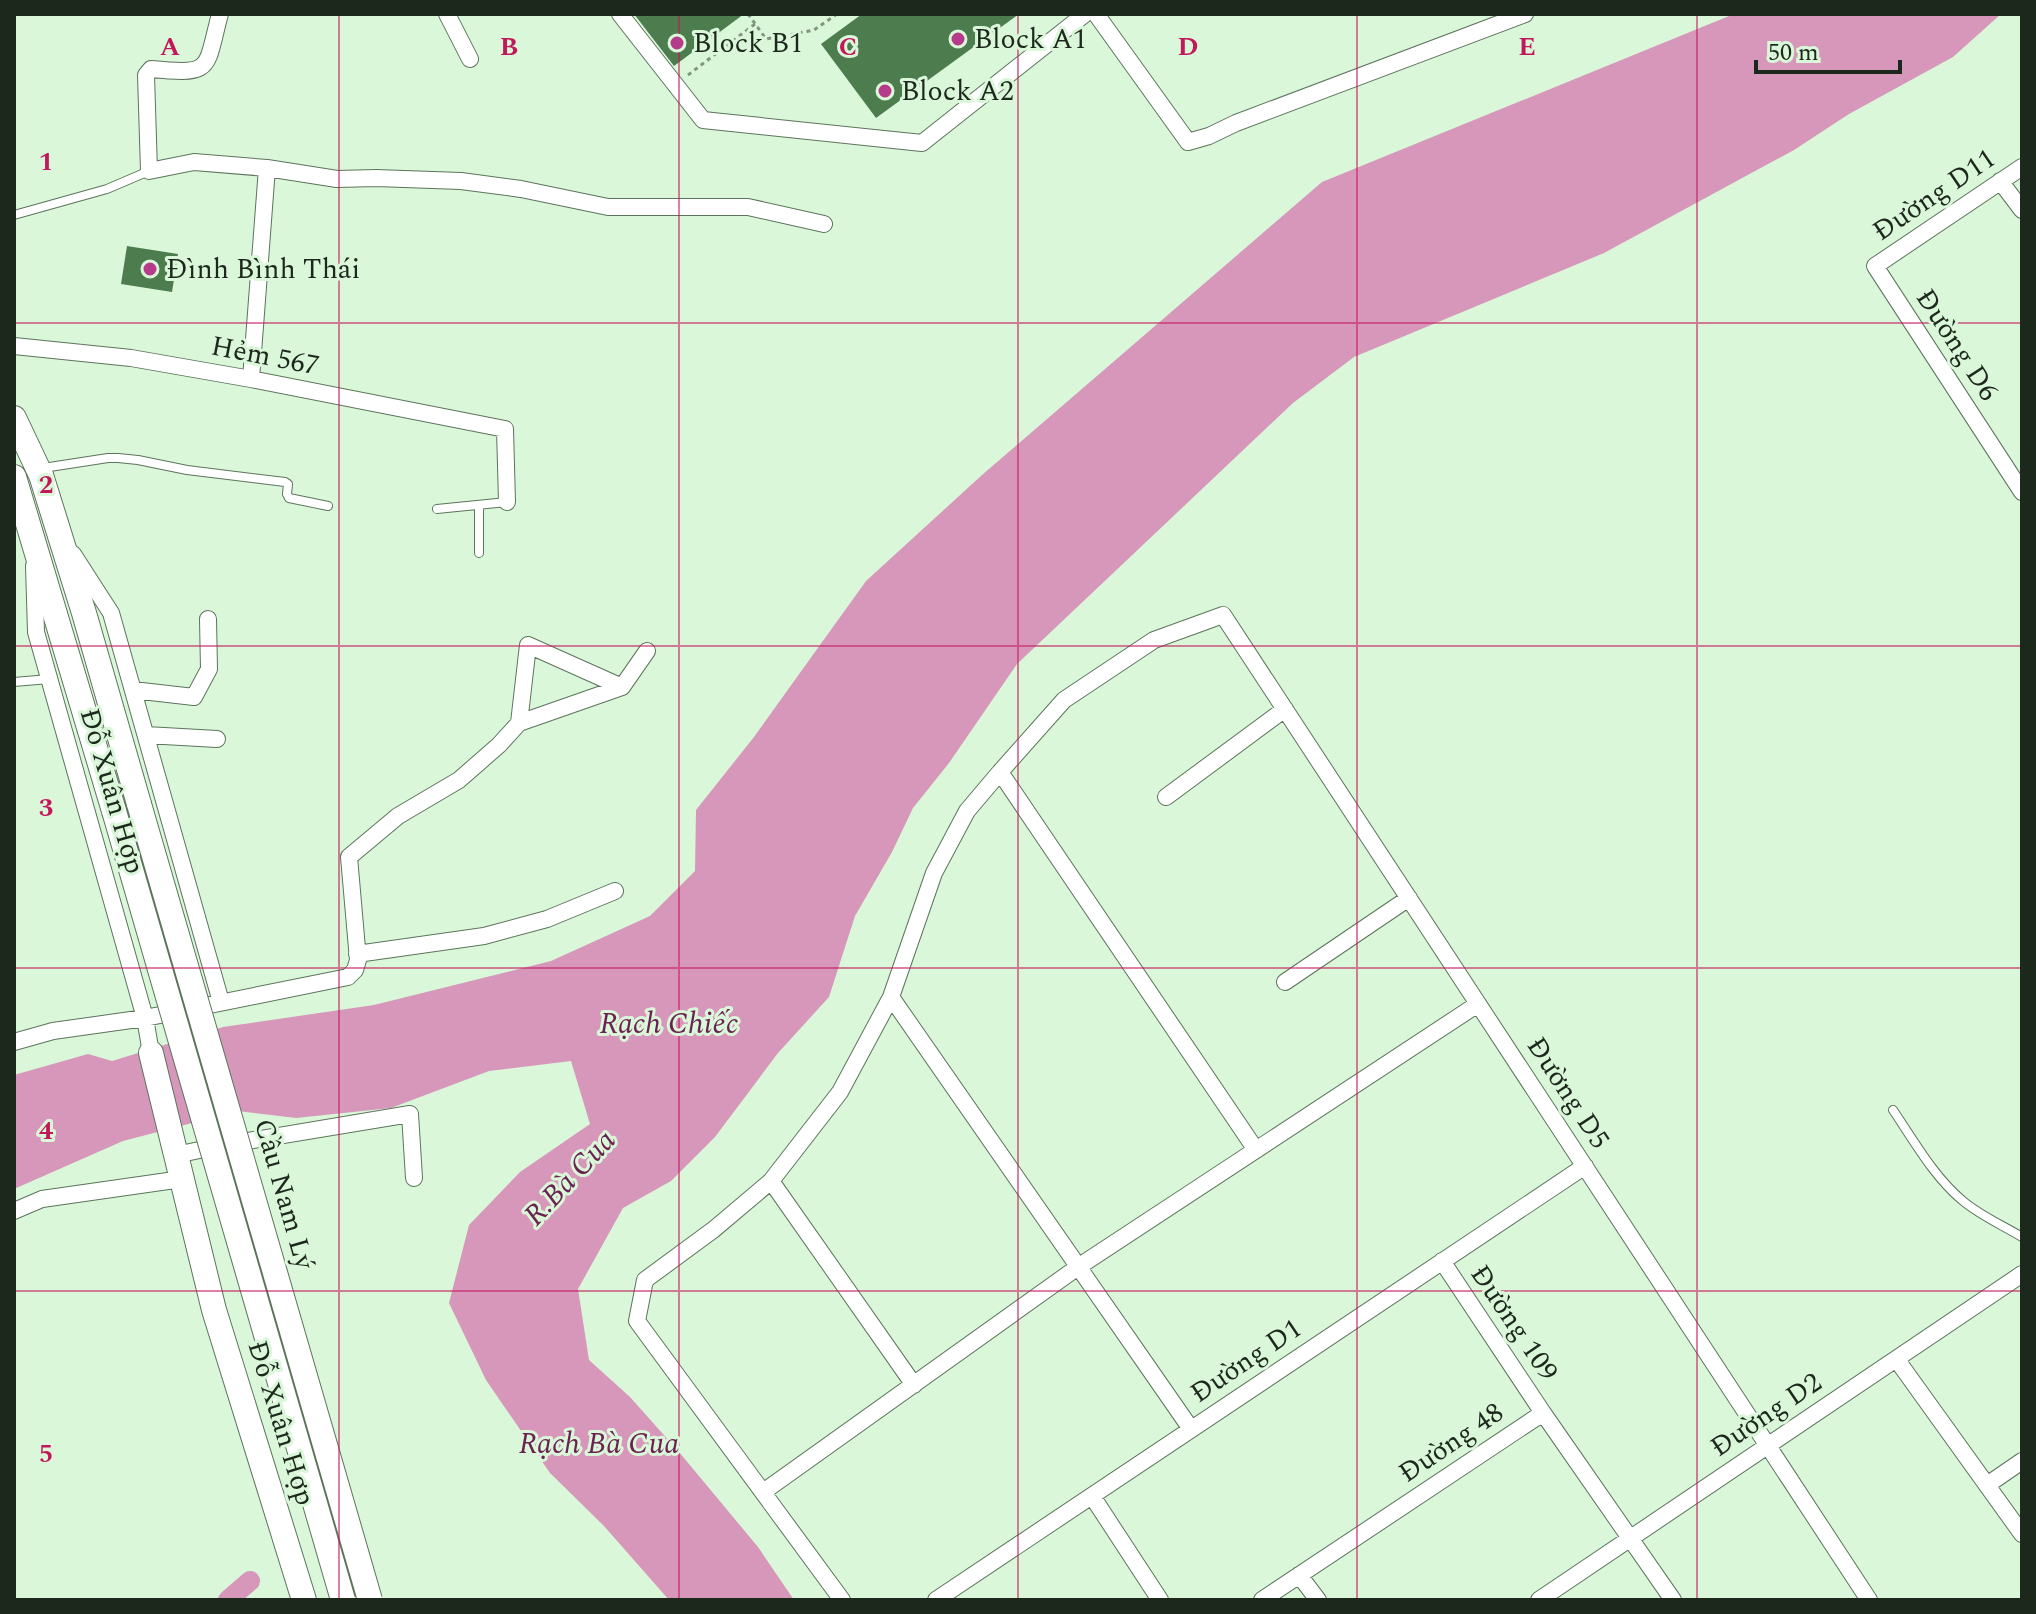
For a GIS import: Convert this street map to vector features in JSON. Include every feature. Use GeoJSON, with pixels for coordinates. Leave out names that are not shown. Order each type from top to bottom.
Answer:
{"type":"FeatureCollection","features":[{"type":"Feature","properties":{"kind":"main road","name":"Đỗ Xuân Hợp"},"geometry":{"type":"LineString","coordinates":[[14,418],[38,469],[60,534],[139,804]]}},
{"type":"Feature","properties":{"kind":"main road","name":"Đỗ Xuân Hợp"},"geometry":{"type":"LineString","coordinates":[[14,477],[114,811]]}},
{"type":"Feature","properties":{"kind":"main road","name":"Cầu Nam Lý"},"geometry":{"type":"LineString","coordinates":[[139,804],[370,1600]]}},
{"type":"Feature","properties":{"kind":"main road","name":"Cầu Nam Lý"},"geometry":{"type":"LineString","coordinates":[[114,811],[343,1600]]}},
{"type":"Feature","properties":{"kind":"main road","name":"Đỗ Xuân Hợp"},"geometry":{"type":"LineString","coordinates":[[151,1053],[214,1310],[304,1600]]}},
{"type":"Feature","properties":{"kind":"street"},"geometry":{"type":"LineString","coordinates":[[220,14],[207,63],[200,69],[183,72],[151,69],[146,75],[149,171],[194,162],[267,168],[337,179],[461,181],[521,189],[608,207],[748,207],[824,224]]}},
{"type":"Feature","properties":{"kind":"street"},"geometry":{"type":"LineString","coordinates":[[447,14],[470,59]]}},
{"type":"Feature","properties":{"kind":"street"},"geometry":{"type":"LineString","coordinates":[[620,14],[703,120],[922,143],[1085,14]]}},
{"type":"Feature","properties":{"kind":"street"},"geometry":{"type":"LineString","coordinates":[[1096,14],[1188,142],[1525,14]]}},
{"type":"Feature","properties":{"kind":"street","name":"Đường D11"},"geometry":{"type":"LineString","coordinates":[[1875,266],[2022,167]]}},
{"type":"Feature","properties":{"kind":"street"},"geometry":{"type":"LineString","coordinates":[[251,379],[267,168]]}},
{"type":"Feature","properties":{"kind":"street"},"geometry":{"type":"LineString","coordinates":[[2000,181],[2022,210]]}},
{"type":"Feature","properties":{"kind":"street","name":"Đường D6"},"geometry":{"type":"LineString","coordinates":[[1875,266],[2022,492]]}},
{"type":"Feature","properties":{"kind":"street","name":"Hẻm 567"},"geometry":{"type":"LineString","coordinates":[[14,346],[131,358],[505,429],[507,502]]}},
{"type":"Feature","properties":{"kind":"street","name":"Đỗ Xuân Hợp"},"geometry":{"type":"LineString","coordinates":[[60,534],[111,613],[221,1002]]}},
{"type":"Feature","properties":{"kind":"street","name":"Đỗ Xuân Hợp"},"geometry":{"type":"LineString","coordinates":[[33,543],[36,632],[145,1018],[151,1053]]}},
{"type":"Feature","properties":{"kind":"street","name":"Đường D5"},"geometry":{"type":"LineString","coordinates":[[1000,772],[1064,700],[1154,640],[1223,615],[1869,1600]]}},
{"type":"Feature","properties":{"kind":"street"},"geometry":{"type":"LineString","coordinates":[[133,690],[194,697],[209,669],[208,619]]}},
{"type":"Feature","properties":{"kind":"street"},"geometry":{"type":"LineString","coordinates":[[519,723],[528,645],[622,687]]}},
{"type":"Feature","properties":{"kind":"street"},"geometry":{"type":"LineString","coordinates":[[14,1042],[53,1031],[145,1018],[348,977],[355,970],[358,960],[349,857],[398,816],[459,780],[519,723],[622,687],[647,651]]}},
{"type":"Feature","properties":{"kind":"street"},"geometry":{"type":"LineString","coordinates":[[1166,797],[1285,709]]}},
{"type":"Feature","properties":{"kind":"street"},"geometry":{"type":"LineString","coordinates":[[146,735],[217,739]]}},
{"type":"Feature","properties":{"kind":"street"},"geometry":{"type":"LineString","coordinates":[[842,1600],[637,1321],[645,1280],[713,1230],[771,1181],[840,1092],[891,997],[934,873],[967,811],[1000,772],[1256,1150]]}},
{"type":"Feature","properties":{"kind":"street"},"geometry":{"type":"LineString","coordinates":[[357,954],[484,936],[547,919],[615,891]]}},
{"type":"Feature","properties":{"kind":"street"},"geometry":{"type":"LineString","coordinates":[[1285,982],[1409,898]]}},
{"type":"Feature","properties":{"kind":"street"},"geometry":{"type":"LineString","coordinates":[[891,997],[1191,1429]]}},
{"type":"Feature","properties":{"kind":"street"},"geometry":{"type":"LineString","coordinates":[[763,1492],[1078,1267],[1478,1004]]}},
{"type":"Feature","properties":{"kind":"street"},"geometry":{"type":"LineString","coordinates":[[176,1155],[410,1114],[414,1178]]}},
{"type":"Feature","properties":{"kind":"street","name":"Đường D1"},"geometry":{"type":"LineString","coordinates":[[936,1600],[1585,1166]]}},
{"type":"Feature","properties":{"kind":"street"},"geometry":{"type":"LineString","coordinates":[[14,1211],[42,1199],[182,1179]]}},
{"type":"Feature","properties":{"kind":"street"},"geometry":{"type":"LineString","coordinates":[[771,1181],[914,1385]]}},
{"type":"Feature","properties":{"kind":"street","name":"Đường 109"},"geometry":{"type":"LineString","coordinates":[[1442,1261],[1543,1413]]}},
{"type":"Feature","properties":{"kind":"street","name":"Đường D2"},"geometry":{"type":"LineString","coordinates":[[1539,1600],[2022,1274]]}},
{"type":"Feature","properties":{"kind":"street"},"geometry":{"type":"LineString","coordinates":[[1897,1360],[2022,1534]]}},
{"type":"Feature","properties":{"kind":"street","name":"Đường 48"},"geometry":{"type":"LineString","coordinates":[[1262,1600],[1543,1413],[1631,1537]]}},
{"type":"Feature","properties":{"kind":"street"},"geometry":{"type":"LineString","coordinates":[[1987,1485],[2022,1461]]}},
{"type":"Feature","properties":{"kind":"street"},"geometry":{"type":"LineString","coordinates":[[1092,1496],[1160,1600]]}},
{"type":"Feature","properties":{"kind":"street"},"geometry":{"type":"LineString","coordinates":[[1631,1537],[1673,1600]]}},
{"type":"Feature","properties":{"kind":"street"},"geometry":{"type":"LineString","coordinates":[[1299,1575],[1318,1600]]}},
{"type":"Feature","properties":{"kind":"lane"},"geometry":{"type":"LineString","coordinates":[[14,215],[107,189],[149,171]]}},
{"type":"Feature","properties":{"kind":"lane"},"geometry":{"type":"LineString","coordinates":[[38,469],[108,458],[138,460],[187,470],[285,482],[288,484],[289,498],[328,506]]}},
{"type":"Feature","properties":{"kind":"lane"},"geometry":{"type":"LineString","coordinates":[[437,509],[507,502]]}},
{"type":"Feature","properties":{"kind":"lane"},"geometry":{"type":"LineString","coordinates":[[479,506],[479,553]]}},
{"type":"Feature","properties":{"kind":"lane"},"geometry":{"type":"LineString","coordinates":[[14,682],[49,679]]}},
{"type":"Feature","properties":{"kind":"lane"},"geometry":{"type":"LineString","coordinates":[[1893,1110],[1942,1180],[1961,1200],[2022,1237]]}},
{"type":"Feature","properties":{"kind":"path"},"geometry":{"type":"LineString","coordinates":[[748,14],[766,39],[814,30],[837,14]]}},
{"type":"Feature","properties":{"kind":"path"},"geometry":{"type":"LineString","coordinates":[[675,84],[755,24]]}},
{"type":"Feature","properties":{"kind":"water","name":"Rạch Chiếc"},"geometry":{"type":"Polygon","coordinates":[[[1734,14],[2001,14],[1953,57],[1849,114],[1794,150],[1604,253],[1354,357],[1293,403],[1017,664],[949,763],[913,808],[855,916],[829,997],[778,1053],[715,1137],[671,1181],[623,1208],[578,1289],[589,1360],[630,1397],[679,1452],[758,1547],[794,1600],[669,1600],[604,1526],[550,1473],[486,1380],[449,1303],[469,1225],[520,1172],[590,1124],[571,1061],[489,1071],[391,1108],[296,1118],[238,1111],[123,1141],[14,1189],[14,1075],[88,1054],[112,1061],[223,1027],[374,1005],[551,961],[650,916],[695,871],[696,810],[754,737],[866,581],[982,475],[1322,182],[1734,14]]]}},
{"type":"Feature","properties":{"kind":"building","name":"Block B1"},"geometry":{"type":"Polygon","coordinates":[[[634,14],[744,14],[674,66],[634,14]]]}},
{"type":"Feature","properties":{"kind":"building","name":"Block A2"},"geometry":{"type":"Polygon","coordinates":[[[862,14],[1019,14],[876,118],[821,44],[862,14]]]}},
{"type":"Feature","properties":{"kind":"building","name":"Đình Bình Thái"},"geometry":{"type":"Polygon","coordinates":[[[127,246],[178,254],[172,292],[121,284],[127,246]]]}},
{"type":"Feature","properties":{"kind":"waterway"},"geometry":{"type":"LineString","coordinates":[[228,1600],[250,1581]]}},
{"type":"Feature","properties":{"kind":"place","name":"Block A1"},"geometry":{"type":"Point","coordinates":[958,39]}},
{"type":"Feature","properties":{"kind":"place","name":"Block B1"},"geometry":{"type":"Point","coordinates":[677,43]}},
{"type":"Feature","properties":{"kind":"place","name":"Block A2"},"geometry":{"type":"Point","coordinates":[885,91]}},
{"type":"Feature","properties":{"kind":"place","name":"Đình Bình Thái"},"geometry":{"type":"Point","coordinates":[150,269]}},
{"type":"Feature","properties":{"kind":"water label","name":"R.Bà Cua"},"geometry":{"type":"Point","coordinates":[570,1178]}},
{"type":"Feature","properties":{"kind":"water label","name":"Rạch Bà Cua"},"geometry":{"type":"Point","coordinates":[599,1444]}}]}
